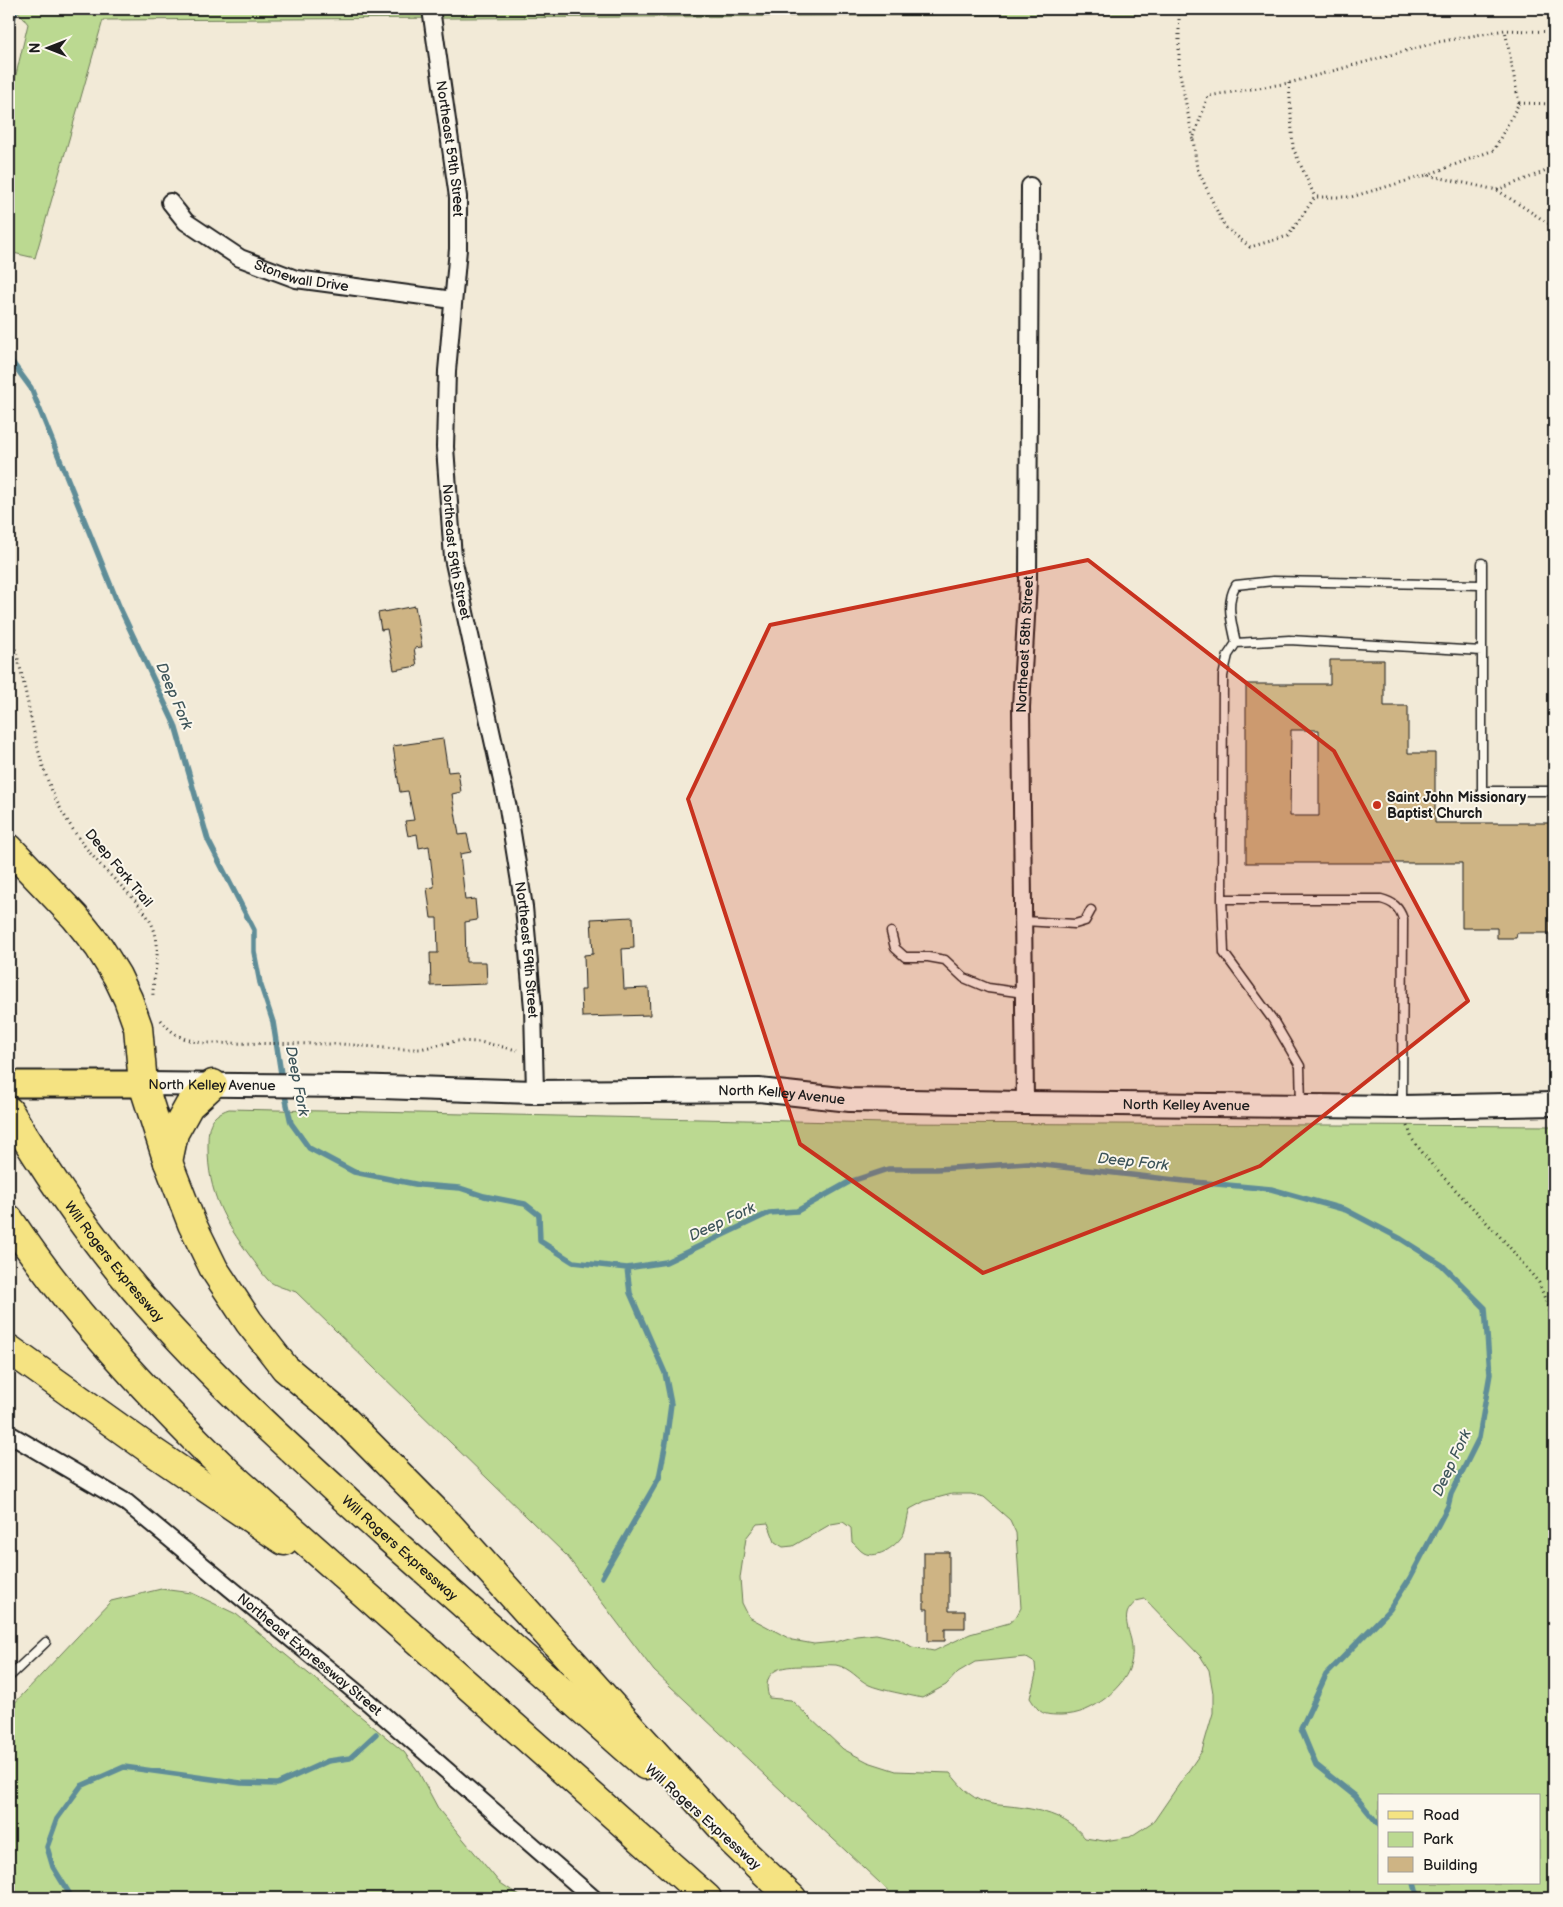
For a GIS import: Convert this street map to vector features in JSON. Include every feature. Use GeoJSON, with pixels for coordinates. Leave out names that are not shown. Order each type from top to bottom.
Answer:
{"type":"FeatureCollection","features":[{"type":"Feature","properties":{"kind":"highway"},"geometry":{"type":"LineString","coordinates":[[9,848],[75,917],[99,947],[117,976],[138,1027],[143,1084],[168,1162],[192,1224],[214,1269],[249,1322],[285,1368],[334,1409],[448,1524],[744,1852]]}},
{"type":"Feature","properties":{"kind":"highway"},"geometry":{"type":"LineString","coordinates":[[168,1162],[174,1133],[189,1106],[213,1084]]}},
{"type":"Feature","properties":{"kind":"highway","name":"Will Rogers Expressway"},"geometry":{"type":"LineString","coordinates":[[9,1111],[42,1165],[105,1253],[160,1318],[212,1372],[300,1458],[744,1852],[792,1898]]}},
{"type":"Feature","properties":{"kind":"highway"},"geometry":{"type":"LineString","coordinates":[[9,1219],[46,1272],[85,1322],[162,1406],[232,1476],[707,1898]]}},
{"type":"Feature","properties":{"kind":"highway"},"geometry":{"type":"LineString","coordinates":[[9,1349],[149,1449],[380,1607]]}},
{"type":"Feature","properties":{"kind":"main road","name":"North Kelley Avenue"},"geometry":{"type":"LineString","coordinates":[[9,1084],[143,1084]]}},
{"type":"Feature","properties":{"kind":"street","name":"Northeast 59th Street"},"geometry":{"type":"LineString","coordinates":[[430,9],[458,197],[458,249],[447,371],[445,447],[453,558],[508,808],[524,907],[533,1008],[534,1092]]}},
{"type":"Feature","properties":{"kind":"street","name":"Northeast 58th Street"},"geometry":{"type":"LineString","coordinates":[[1025,1103],[1021,707],[1028,581],[1030,186]]}},
{"type":"Feature","properties":{"kind":"street","name":"Stonewall Drive"},"geometry":{"type":"LineString","coordinates":[[170,202],[186,222],[240,258],[296,279],[453,300]]}},
{"type":"Feature","properties":{"kind":"street","name":"North Kelley Avenue"},"geometry":{"type":"LineString","coordinates":[[143,1084],[351,1086],[534,1092],[759,1090],[850,1100],[1301,1107],[1554,1104]]}},
{"type":"Feature","properties":{"kind":"street","name":"Northeast Expressway Street"},"geometry":{"type":"LineString","coordinates":[[9,1434],[127,1503],[368,1702],[594,1898]]}},
{"type":"Feature","properties":{"kind":"lane"},"geometry":{"type":"LineString","coordinates":[[1482,563],[1482,791],[1554,791]]}},
{"type":"Feature","properties":{"kind":"lane"},"geometry":{"type":"LineString","coordinates":[[1301,1107],[1300,1066],[1273,1020],[1224,953],[1222,899],[1223,676],[1228,655],[1236,643],[1229,603],[1232,592],[1236,585],[1273,581],[1482,585]]}},
{"type":"Feature","properties":{"kind":"lane"},"geometry":{"type":"LineString","coordinates":[[1236,643],[1289,640],[1482,651]]}},
{"type":"Feature","properties":{"kind":"lane"},"geometry":{"type":"LineString","coordinates":[[1222,899],[1381,900],[1391,902],[1400,909],[1403,918],[1402,1107]]}},
{"type":"Feature","properties":{"kind":"lane"},"geometry":{"type":"LineString","coordinates":[[1024,921],[1075,924],[1085,921],[1092,910]]}},
{"type":"Feature","properties":{"kind":"lane"},"geometry":{"type":"LineString","coordinates":[[891,932],[895,948],[905,956],[945,960],[964,978],[988,988],[1024,993]]}},
{"type":"Feature","properties":{"kind":"lane"},"geometry":{"type":"LineString","coordinates":[[9,1678],[46,1642]]}},
{"type":"Feature","properties":{"kind":"path"},"geometry":{"type":"LineString","coordinates":[[1179,9],[1179,69],[1197,168],[1224,226],[1250,247],[1288,236],[1315,197]]}},
{"type":"Feature","properties":{"kind":"path"},"geometry":{"type":"LineString","coordinates":[[1193,139],[1208,96],[1289,83],[1438,42],[1505,30],[1554,32]]}},
{"type":"Feature","properties":{"kind":"path"},"geometry":{"type":"LineString","coordinates":[[1315,197],[1351,197],[1427,175],[1494,150],[1519,103],[1505,30]]}},
{"type":"Feature","properties":{"kind":"path"},"geometry":{"type":"LineString","coordinates":[[1289,83],[1293,148],[1315,197]]}},
{"type":"Feature","properties":{"kind":"path"},"geometry":{"type":"LineString","coordinates":[[1519,103],[1554,104]]}},
{"type":"Feature","properties":{"kind":"path"},"geometry":{"type":"LineString","coordinates":[[1497,190],[1554,168]]}},
{"type":"Feature","properties":{"kind":"path"},"geometry":{"type":"LineString","coordinates":[[1427,175],[1497,190],[1554,227]]}},
{"type":"Feature","properties":{"kind":"path","name":"Deep Fork Trail"},"geometry":{"type":"LineString","coordinates":[[9,630],[20,665],[39,758],[53,793],[73,830],[90,853],[139,906],[154,927],[158,949],[153,1004]]}},
{"type":"Feature","properties":{"kind":"path"},"geometry":{"type":"LineString","coordinates":[[159,1019],[169,1031],[182,1039],[202,1043],[342,1044],[396,1049],[420,1049],[456,1041],[480,1042],[534,1053]]}},
{"type":"Feature","properties":{"kind":"path"},"geometry":{"type":"LineString","coordinates":[[1402,1107],[1412,1139],[1432,1165],[1506,1242],[1539,1283],[1554,1323]]}},
{"type":"Feature","properties":{"kind":"highlighted area"},"geometry":{"type":"Polygon","coordinates":[[[1088,560],[1334,751],[1468,1001],[1260,1166],[983,1273],[800,1144],[688,799],[770,625],[1088,560]]]}},
{"type":"Feature","properties":{"kind":"green space"},"geometry":{"type":"Polygon","coordinates":[[[16,9],[1166,9],[1166,14],[103,20],[35,258],[9,252],[9,104],[28,24],[16,9]]]}},
{"type":"Feature","properties":{"kind":"green space"},"geometry":{"type":"Polygon","coordinates":[[[229,1109],[887,1123],[1554,1126],[1554,1898],[896,1898],[654,1671],[567,1556],[296,1292],[274,1284],[265,1277],[232,1231],[214,1192],[209,1164],[208,1134],[213,1119],[229,1109]],[[952,1494],[925,1501],[910,1509],[901,1538],[887,1550],[875,1555],[864,1553],[852,1542],[851,1528],[843,1522],[831,1524],[793,1546],[783,1547],[775,1542],[768,1523],[757,1524],[746,1538],[740,1578],[742,1603],[749,1617],[792,1640],[814,1644],[836,1642],[856,1636],[876,1634],[899,1639],[912,1647],[934,1651],[970,1634],[1009,1623],[1016,1617],[1021,1608],[1016,1533],[1010,1520],[984,1497],[971,1494],[952,1494]],[[1145,1599],[1136,1601],[1128,1610],[1127,1624],[1131,1640],[1132,1658],[1124,1679],[1107,1697],[1091,1708],[1080,1712],[1068,1715],[1055,1715],[1046,1714],[1039,1710],[1030,1698],[1036,1674],[1035,1663],[1025,1657],[975,1662],[958,1672],[946,1685],[922,1698],[887,1691],[869,1685],[841,1666],[791,1666],[771,1674],[767,1687],[769,1698],[791,1700],[843,1749],[868,1762],[896,1771],[950,1773],[966,1790],[980,1800],[991,1804],[1030,1809],[1050,1814],[1069,1823],[1085,1838],[1104,1841],[1130,1837],[1154,1821],[1202,1751],[1213,1713],[1213,1693],[1209,1670],[1201,1657],[1145,1599]]]}},
{"type":"Feature","properties":{"kind":"green space"},"geometry":{"type":"Polygon","coordinates":[[[161,1589],[192,1593],[236,1614],[404,1752],[418,1771],[439,1810],[499,1882],[523,1898],[9,1898],[9,1709],[111,1601],[161,1589]]]}},
{"type":"Feature","properties":{"kind":"building"},"geometry":{"type":"Polygon","coordinates":[[[415,606],[422,647],[414,648],[417,666],[394,670],[387,629],[381,630],[378,613],[415,606]]]}},
{"type":"Feature","properties":{"kind":"building","name":"Saint John Missionary Baptist Church"},"geometry":{"type":"Polygon","coordinates":[[[1330,660],[1384,660],[1384,706],[1408,706],[1408,753],[1435,753],[1435,823],[1554,823],[1554,857],[1550,857],[1550,933],[1517,933],[1516,938],[1497,938],[1497,928],[1462,928],[1462,863],[1246,863],[1246,684],[1330,684],[1330,660]],[[1291,730],[1290,816],[1319,816],[1319,730],[1291,730]]]}},
{"type":"Feature","properties":{"kind":"building"},"geometry":{"type":"Polygon","coordinates":[[[443,739],[448,772],[458,771],[461,792],[452,794],[459,835],[467,834],[471,852],[460,854],[465,900],[475,899],[477,920],[465,922],[466,962],[486,962],[487,984],[431,986],[430,953],[438,953],[437,918],[431,918],[427,888],[434,887],[429,846],[419,848],[417,834],[408,836],[405,821],[414,820],[408,791],[400,792],[393,746],[443,739]]]}},
{"type":"Feature","properties":{"kind":"building"},"geometry":{"type":"Polygon","coordinates":[[[633,917],[634,948],[622,949],[624,989],[649,988],[650,1015],[582,1017],[581,990],[585,990],[584,955],[593,954],[591,919],[633,917]]]}},
{"type":"Feature","properties":{"kind":"building"},"geometry":{"type":"Polygon","coordinates":[[[924,1552],[949,1552],[949,1611],[965,1611],[965,1628],[945,1628],[945,1641],[928,1641],[928,1609],[924,1609],[924,1552]]]}},
{"type":"Feature","properties":{"kind":"waterway","name":"Deep Fork"},"geometry":{"type":"LineString","coordinates":[[9,33],[16,9]]}},
{"type":"Feature","properties":{"kind":"waterway","name":"Deep Fork"},"geometry":{"type":"LineString","coordinates":[[9,358],[31,388],[119,606],[175,725],[208,840],[254,930],[254,952],[260,983],[273,1022],[282,1080]]}},
{"type":"Feature","properties":{"kind":"waterway","name":"Deep Fork"},"geometry":{"type":"LineString","coordinates":[[284,1091],[291,1123],[309,1148],[354,1172],[420,1185],[460,1188],[484,1196],[525,1204],[539,1215],[540,1241],[573,1262],[627,1268],[666,1262],[769,1213],[797,1211],[849,1182],[888,1169],[937,1169],[1027,1163],[1271,1189],[1346,1210],[1401,1239],[1442,1265],[1485,1308],[1490,1374],[1479,1438],[1451,1494],[1448,1506],[1410,1578],[1390,1609],[1326,1675],[1301,1729],[1316,1765],[1355,1796],[1378,1824]]}},
{"type":"Feature","properties":{"kind":"waterway"},"geometry":{"type":"LineString","coordinates":[[602,1577],[659,1478],[671,1404],[665,1373],[630,1293],[627,1268]]}},
{"type":"Feature","properties":{"kind":"waterway"},"geometry":{"type":"LineString","coordinates":[[72,1898],[53,1867],[47,1847],[57,1819],[81,1786],[124,1767],[241,1783],[277,1784],[328,1761],[350,1758],[376,1734]]}},
{"type":"Feature","properties":{"kind":"waterway","name":"Deep Fork"},"geometry":{"type":"LineString","coordinates":[[1414,1884],[1418,1898]]}},
{"type":"Feature","properties":{"kind":"place","name":"Saint John Missionary Baptist Church"},"geometry":{"type":"Point","coordinates":[1377,805]}}]}
